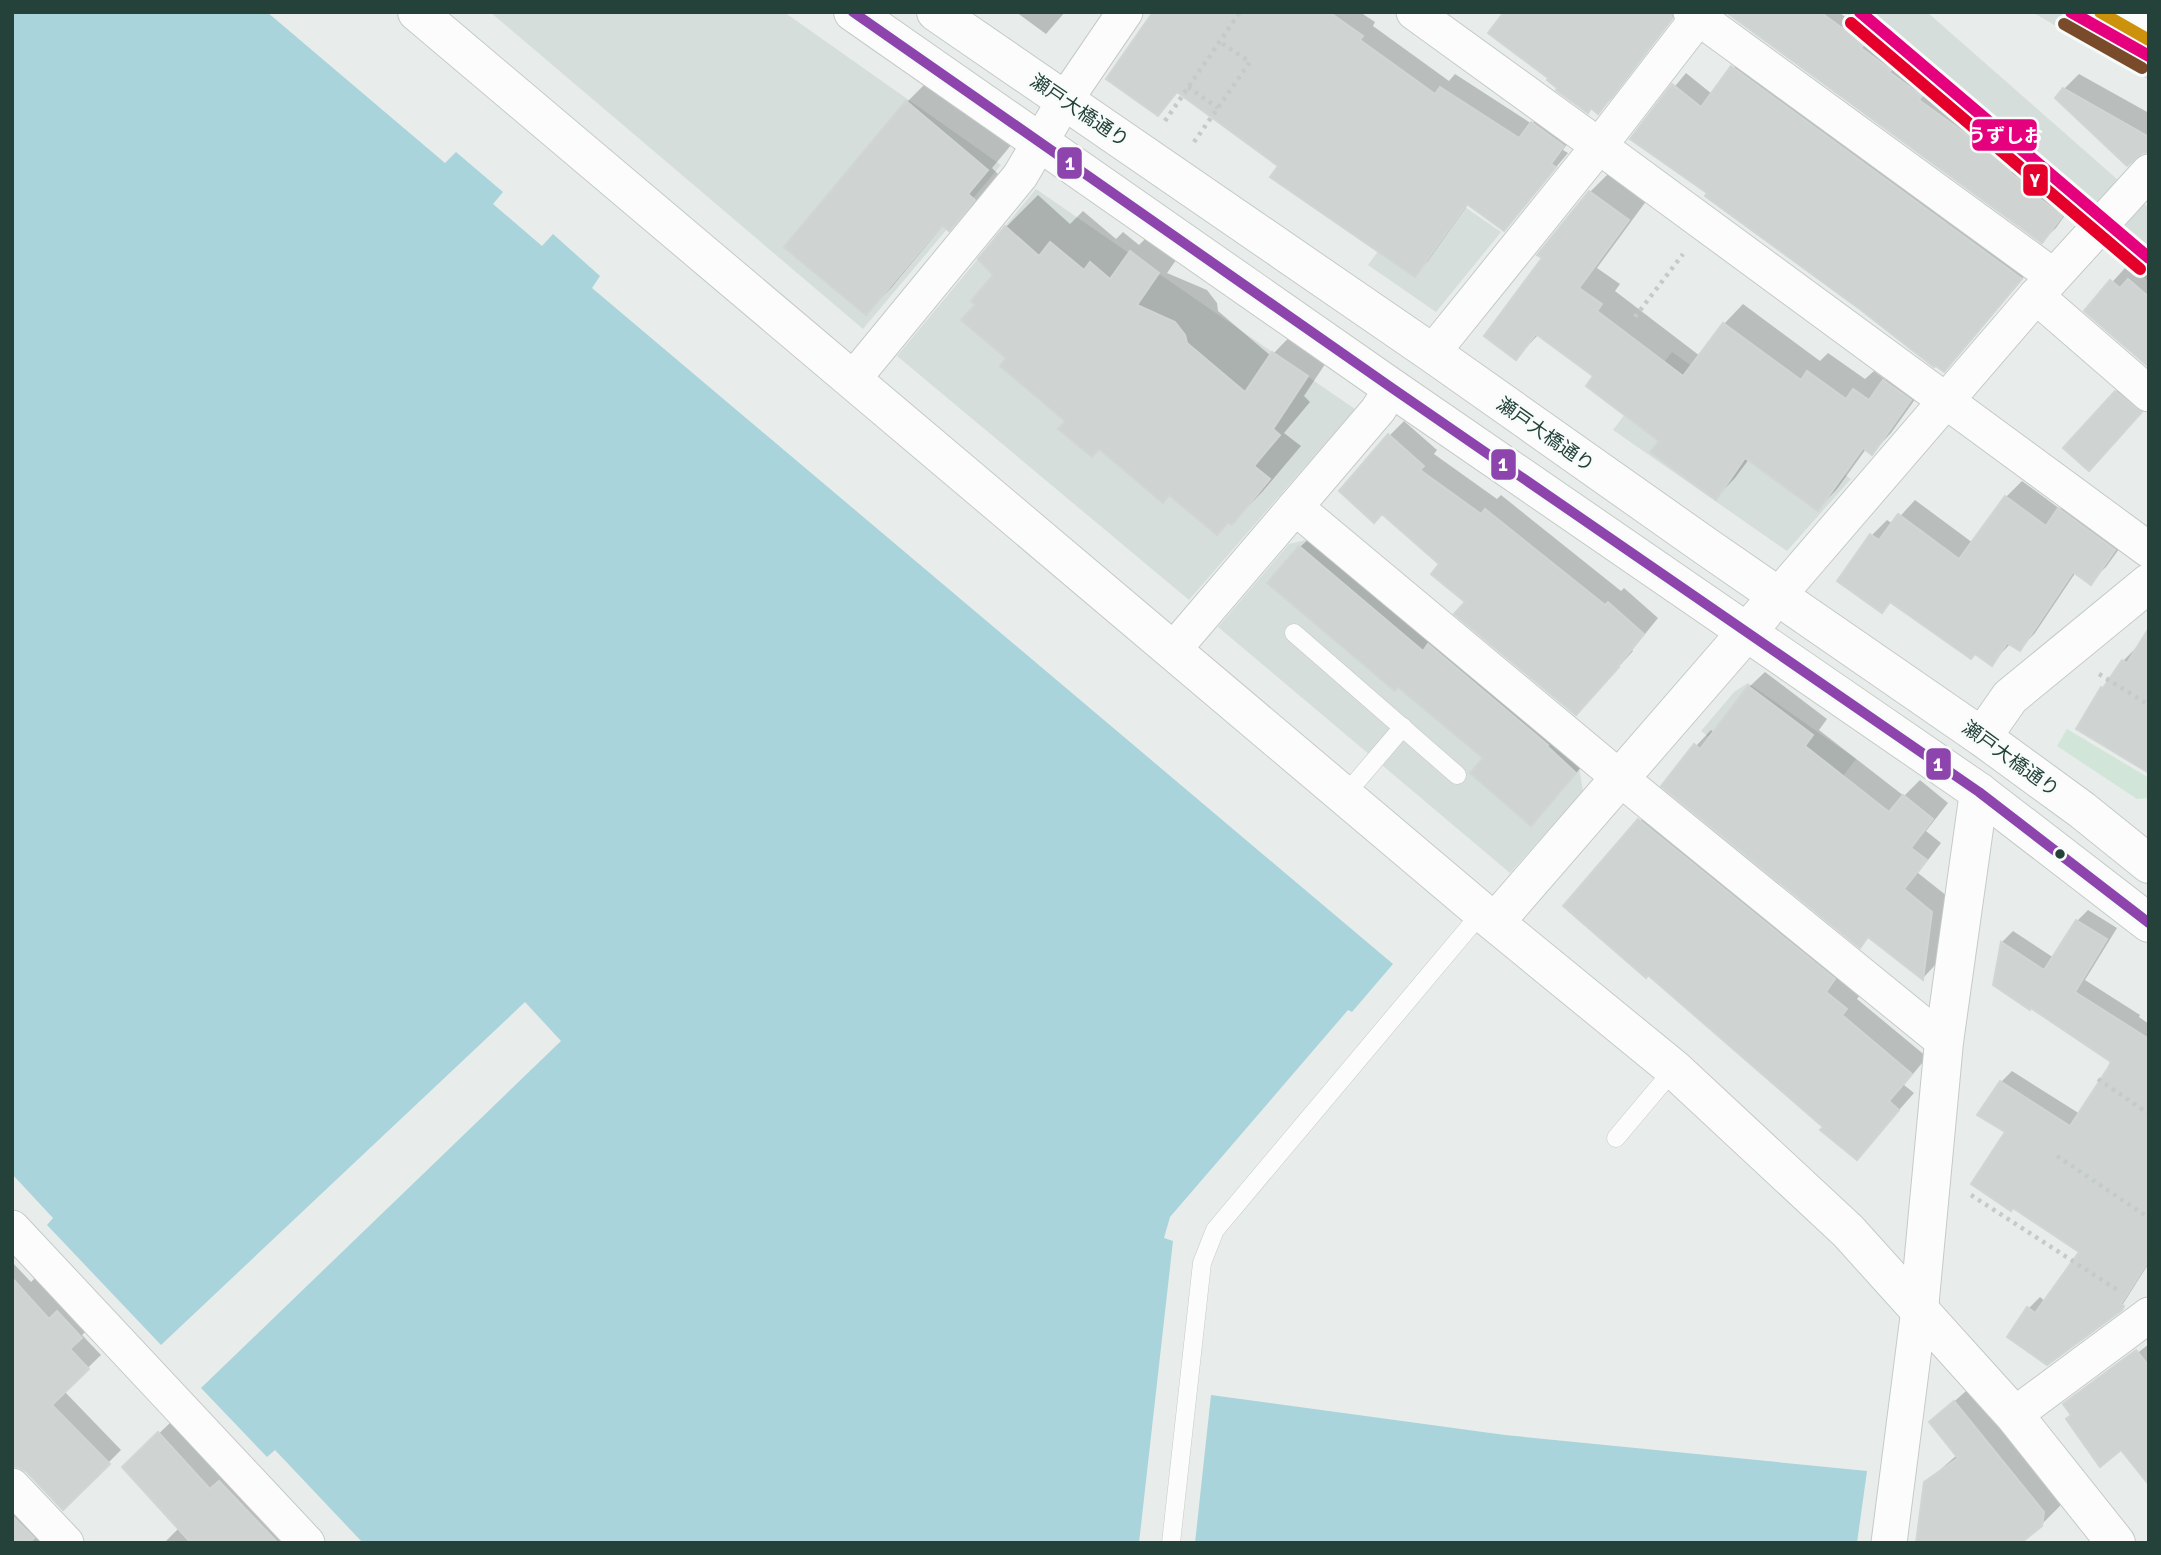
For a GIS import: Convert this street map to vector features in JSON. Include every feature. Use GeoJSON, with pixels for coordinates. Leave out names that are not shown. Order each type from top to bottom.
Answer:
{"type":"FeatureCollection","features":[{"type":"Feature","properties":{"kind":"street"},"geometry":{"type":"LineString","coordinates":[[417,12],[1488,917],[1674,1069],[1848,1231],[2014,1415],[2116,1543]]}},
{"type":"Feature","properties":{"kind":"street"},"geometry":{"type":"LineString","coordinates":[[853,12],[1392,388],[1979,792],[2149,923]]}},
{"type":"Feature","properties":{"kind":"street","name":"瀬戸大橋通り"},"geometry":{"type":"LineString","coordinates":[[936,12],[1432,353],[1777,597],[1982,737],[2082,810],[2149,864]]}},
{"type":"Feature","properties":{"kind":"street"},"geometry":{"type":"LineString","coordinates":[[853,379],[1020,176],[1065,100],[1125,12]]}},
{"type":"Feature","properties":{"kind":"street"},"geometry":{"type":"LineString","coordinates":[[1414,12],[1600,145],[2149,550]]}},
{"type":"Feature","properties":{"kind":"street"},"geometry":{"type":"LineString","coordinates":[[2128,12],[2149,24]]}},
{"type":"Feature","properties":{"kind":"street"},"geometry":{"type":"LineString","coordinates":[[1432,353],[1600,145],[1694,15],[2045,286],[2149,394]]}},
{"type":"Feature","properties":{"kind":"street"},"geometry":{"type":"LineString","coordinates":[[1488,917],[1620,779],[2045,286],[2149,172]]}},
{"type":"Feature","properties":{"kind":"street"},"geometry":{"type":"LineString","coordinates":[[1173,650],[1378,410],[1392,388]]}},
{"type":"Feature","properties":{"kind":"street"},"geometry":{"type":"LineString","coordinates":[[1296,507],[1620,779],[1944,1042]]}},
{"type":"Feature","properties":{"kind":"street"},"geometry":{"type":"LineString","coordinates":[[1982,737],[2010,696],[2149,583]]}},
{"type":"Feature","properties":{"kind":"street"},"geometry":{"type":"LineString","coordinates":[[1889,1543],[1919,1309],[1944,1042],[1979,792]]}},
{"type":"Feature","properties":{"kind":"street"},"geometry":{"type":"LineString","coordinates":[[19,1249],[307,1543]]}},
{"type":"Feature","properties":{"kind":"street"},"geometry":{"type":"LineString","coordinates":[[2014,1415],[2137,1305]]}},
{"type":"Feature","properties":{"kind":"street"},"geometry":{"type":"LineString","coordinates":[[12,1486],[66,1543]]}},
{"type":"Feature","properties":{"kind":"lane"},"geometry":{"type":"LineString","coordinates":[[1294,633],[1457,775]]}},
{"type":"Feature","properties":{"kind":"lane"},"geometry":{"type":"LineString","coordinates":[[1345,795],[1403,727]]}},
{"type":"Feature","properties":{"kind":"lane"},"geometry":{"type":"LineString","coordinates":[[1171,1543],[1202,1263],[1215,1230],[1488,917]]}},
{"type":"Feature","properties":{"kind":"lane"},"geometry":{"type":"LineString","coordinates":[[1616,1138],[1674,1069]]}},
{"type":"Feature","properties":{"kind":"path"},"geometry":{"type":"LineString","coordinates":[[1158,130],[1240,12]]}},
{"type":"Feature","properties":{"kind":"path"},"geometry":{"type":"LineString","coordinates":[[1188,151],[1251,62],[1220,42]]}},
{"type":"Feature","properties":{"kind":"path"},"geometry":{"type":"LineString","coordinates":[[1188,87],[1218,108]]}},
{"type":"Feature","properties":{"kind":"path"},"geometry":{"type":"LineString","coordinates":[[1635,317],[1705,224]]}},
{"type":"Feature","properties":{"kind":"path"},"geometry":{"type":"LineString","coordinates":[[2065,652],[2149,705]]}},
{"type":"Feature","properties":{"kind":"path"},"geometry":{"type":"LineString","coordinates":[[2098,1079],[2149,1114]]}},
{"type":"Feature","properties":{"kind":"path"},"geometry":{"type":"LineString","coordinates":[[2057,1156],[2149,1218]]}},
{"type":"Feature","properties":{"kind":"path"},"geometry":{"type":"LineString","coordinates":[[1962,1190],[2137,1305]]}},
{"type":"Feature","properties":{"kind":"shaded area"},"geometry":{"type":"Polygon","coordinates":[[[490,12],[784,12],[1001,165],[863,329],[490,12]]]}},
{"type":"Feature","properties":{"kind":"shaded area"},"geometry":{"type":"Polygon","coordinates":[[[1845,12],[1927,12],[2134,194],[2149,208],[2149,282],[1845,12]]]}},
{"type":"Feature","properties":{"kind":"shaded area"},"geometry":{"type":"Polygon","coordinates":[[[2032,12],[2105,12],[2149,38],[2149,80],[2032,12]]]}},
{"type":"Feature","properties":{"kind":"shaded area"},"geometry":{"type":"Polygon","coordinates":[[[1429,182],[1501,232],[1436,312],[1368,265],[1429,182]]]}},
{"type":"Feature","properties":{"kind":"shaded area"},"geometry":{"type":"Polygon","coordinates":[[[1036,189],[1355,409],[1189,600],[897,356],[1036,189]]]}},
{"type":"Feature","properties":{"kind":"shaded area"},"geometry":{"type":"Polygon","coordinates":[[[1672,352],[1851,479],[1787,551],[1613,430],[1672,352]]]}},
{"type":"Feature","properties":{"kind":"shaded area"},"geometry":{"type":"Polygon","coordinates":[[[1310,539],[1579,767],[1583,791],[1510,873],[1218,627],[1289,544],[1310,539]]]}},
{"type":"Feature","properties":{"kind":"shaded area"},"geometry":{"type":"Polygon","coordinates":[[[1748,683],[1856,759],[1812,817],[1701,731],[1734,692],[1748,683]]]}},
{"type":"Feature","properties":{"kind":"green space"},"geometry":{"type":"Polygon","coordinates":[[[2067,729],[2149,778],[2149,798],[2137,799],[2057,746],[2067,729]]]}},
{"type":"Feature","properties":{"kind":"water"},"geometry":{"type":"Polygon","coordinates":[[[12,12],[267,12],[445,163],[456,152],[503,192],[493,204],[542,246],[553,234],[600,276],[592,288],[1393,964],[1352,1012],[1348,1010],[1170,1217],[1164,1238],[1173,1241],[1139,1543],[363,1543],[275,1450],[267,1457],[201,1388],[561,1041],[525,1002],[161,1345],[47,1225],[53,1218],[12,1174],[12,12]]]}},
{"type":"Feature","properties":{"kind":"water"},"geometry":{"type":"Polygon","coordinates":[[[1211,1395],[1505,1435],[1867,1471],[1857,1543],[1195,1543],[1211,1395]]]}},
{"type":"Feature","properties":{"kind":"building"},"geometry":{"type":"Polygon","coordinates":[[[1153,12],[1329,12],[1363,36],[1360,40],[1435,94],[1440,87],[1519,138],[1531,122],[1564,146],[1551,164],[1556,167],[1504,231],[1467,204],[1415,277],[1270,177],[1278,166],[1177,92],[1158,116],[1106,79],[1153,12]]]}},
{"type":"Feature","properties":{"kind":"building"},"geometry":{"type":"Polygon","coordinates":[[[1504,12],[1671,12],[1672,18],[1598,114],[1591,108],[1588,113],[1556,90],[1548,78],[1488,33],[1504,12]]]}},
{"type":"Feature","properties":{"kind":"building"},"geometry":{"type":"Polygon","coordinates":[[[1726,12],[1820,12],[1864,44],[1861,48],[1922,96],[1919,100],[1980,144],[1979,146],[2012,170],[2010,173],[2040,194],[2037,197],[2063,215],[2042,243],[1726,12]]]}},
{"type":"Feature","properties":{"kind":"building"},"geometry":{"type":"Polygon","coordinates":[[[1731,66],[2022,279],[1944,372],[1705,196],[1707,193],[1630,139],[1672,84],[1701,107],[1731,66]]]}},
{"type":"Feature","properties":{"kind":"building"},"geometry":{"type":"Polygon","coordinates":[[[2063,88],[2149,137],[2149,152],[2142,153],[2127,166],[2055,98],[2063,88]]]}},
{"type":"Feature","properties":{"kind":"building"},"geometry":{"type":"Polygon","coordinates":[[[906,101],[988,170],[968,194],[975,200],[949,231],[942,225],[866,315],[784,247],[906,101]]]}},
{"type":"Feature","properties":{"kind":"building"},"geometry":{"type":"Polygon","coordinates":[[[1589,191],[1629,220],[1579,288],[1602,304],[1597,311],[1683,376],[1723,323],[1801,380],[1807,371],[1846,399],[1853,389],[1869,400],[1883,380],[1911,400],[1872,455],[1863,448],[1818,511],[1745,458],[1716,500],[1650,452],[1659,441],[1586,386],[1593,376],[1536,334],[1516,360],[1484,336],[1542,258],[1537,255],[1589,191]]]}},
{"type":"Feature","properties":{"kind":"building"},"geometry":{"type":"Polygon","coordinates":[[[1005,226],[1039,256],[1050,242],[1084,270],[1090,262],[1110,279],[1130,251],[1159,273],[1137,305],[1175,322],[1185,335],[1187,343],[1245,392],[1272,352],[1308,376],[1273,429],[1280,435],[1254,466],[1270,479],[1232,525],[1228,522],[1217,535],[1169,495],[1163,503],[1099,449],[1092,457],[1058,429],[1065,421],[1000,366],[1006,358],[961,320],[975,305],[971,301],[993,275],[978,259],[1005,226]]]}},
{"type":"Feature","properties":{"kind":"building"},"geometry":{"type":"Polygon","coordinates":[[[2128,279],[2149,297],[2149,367],[2084,311],[2110,280],[2120,288],[2128,279]]]}},
{"type":"Feature","properties":{"kind":"building"},"geometry":{"type":"Polygon","coordinates":[[[2115,391],[2142,412],[2089,471],[2063,448],[2115,391]]]}},
{"type":"Feature","properties":{"kind":"building"},"geometry":{"type":"Polygon","coordinates":[[[1388,434],[1424,466],[1420,470],[1481,514],[1485,509],[1605,605],[1608,602],[1644,634],[1576,715],[1454,614],[1465,602],[1431,574],[1439,564],[1382,514],[1374,523],[1339,491],[1388,434]]]}},
{"type":"Feature","properties":{"kind":"building"},"geometry":{"type":"Polygon","coordinates":[[[2005,496],[2046,526],[2058,508],[2115,550],[2091,585],[2073,572],[2020,651],[2007,643],[1992,666],[1975,654],[1971,659],[1890,602],[1882,613],[1837,581],[1870,534],[1879,540],[1898,514],[1959,559],[2005,496]]]}},
{"type":"Feature","properties":{"kind":"building"},"geometry":{"type":"Polygon","coordinates":[[[1299,546],[1423,651],[1428,644],[1548,745],[1576,773],[1531,826],[1470,773],[1483,758],[1398,687],[1395,691],[1267,583],[1299,546]]]}},
{"type":"Feature","properties":{"kind":"building"},"geometry":{"type":"Polygon","coordinates":[[[2149,628],[2149,773],[2076,729],[2101,687],[2103,688],[2122,660],[2127,663],[2149,628]]]}},
{"type":"Feature","properties":{"kind":"building"},"geometry":{"type":"Polygon","coordinates":[[[1748,686],[1813,735],[1805,746],[1889,812],[1903,795],[1933,819],[1911,848],[1927,860],[1904,889],[1932,912],[1923,980],[1868,937],[1860,948],[1661,786],[1694,744],[1700,749],[1748,686]]]}},
{"type":"Feature","properties":{"kind":"building"},"geometry":{"type":"Polygon","coordinates":[[[1638,819],[1835,979],[1826,992],[1847,1009],[1842,1015],[1912,1074],[1889,1101],[1899,1110],[1857,1160],[1820,1130],[1823,1127],[1648,975],[1646,978],[1563,906],[1638,819]]]}},
{"type":"Feature","properties":{"kind":"building"},"geometry":{"type":"Polygon","coordinates":[[[2076,920],[2107,939],[2075,992],[2149,1039],[2149,1260],[2121,1304],[2124,1306],[2122,1310],[2047,1365],[2007,1337],[2027,1307],[2035,1313],[2079,1252],[1971,1184],[2005,1132],[1977,1115],[2000,1081],[2070,1126],[2111,1062],[1993,985],[2001,942],[2044,970],[2076,920]]]}},
{"type":"Feature","properties":{"kind":"building"},"geometry":{"type":"Polygon","coordinates":[[[12,1278],[49,1319],[57,1311],[82,1338],[70,1349],[89,1369],[52,1405],[110,1464],[63,1510],[27,1472],[12,1466],[12,1278]]]}},
{"type":"Feature","properties":{"kind":"building"},"geometry":{"type":"Polygon","coordinates":[[[2136,1350],[2149,1366],[2149,1485],[2121,1450],[2100,1467],[2066,1419],[2071,1415],[2063,1404],[2136,1350]]]}},
{"type":"Feature","properties":{"kind":"building"},"geometry":{"type":"Polygon","coordinates":[[[1954,1401],[2044,1512],[2042,1526],[2021,1543],[1916,1543],[1924,1482],[1958,1458],[1929,1422],[1954,1401]]]}},
{"type":"Feature","properties":{"kind":"building"},"geometry":{"type":"Polygon","coordinates":[[[158,1432],[210,1489],[219,1481],[278,1543],[191,1543],[122,1467],[158,1432]]]}},
{"type":"Feature","properties":{"kind":"building"},"geometry":{"type":"Polygon","coordinates":[[[12,1516],[34,1538],[29,1543],[12,1543],[12,1516]]]}},
{"type":"Feature","properties":{"kind":"transit line","name":"1"},"geometry":{"type":"LineString","coordinates":[[853,12],[1392,388],[1979,792],[2149,923]]}},
{"type":"Feature","properties":{"kind":"transit line","name":"うずしお"},"geometry":{"type":"LineString","coordinates":[[1860,12],[2149,258]]}},
{"type":"Feature","properties":{"kind":"transit line","name":"うずしお"},"geometry":{"type":"LineString","coordinates":[[2071,12],[2149,56]]}},
{"type":"Feature","properties":{"kind":"transit line"},"geometry":{"type":"LineString","coordinates":[[2100,12],[2149,40]]}},
{"type":"Feature","properties":{"kind":"transit line","name":"Y"},"geometry":{"type":"LineString","coordinates":[[1851,23],[2140,269]]}},
{"type":"Feature","properties":{"kind":"transit line"},"geometry":{"type":"LineString","coordinates":[[2064,24],[2142,68]]}}]}
